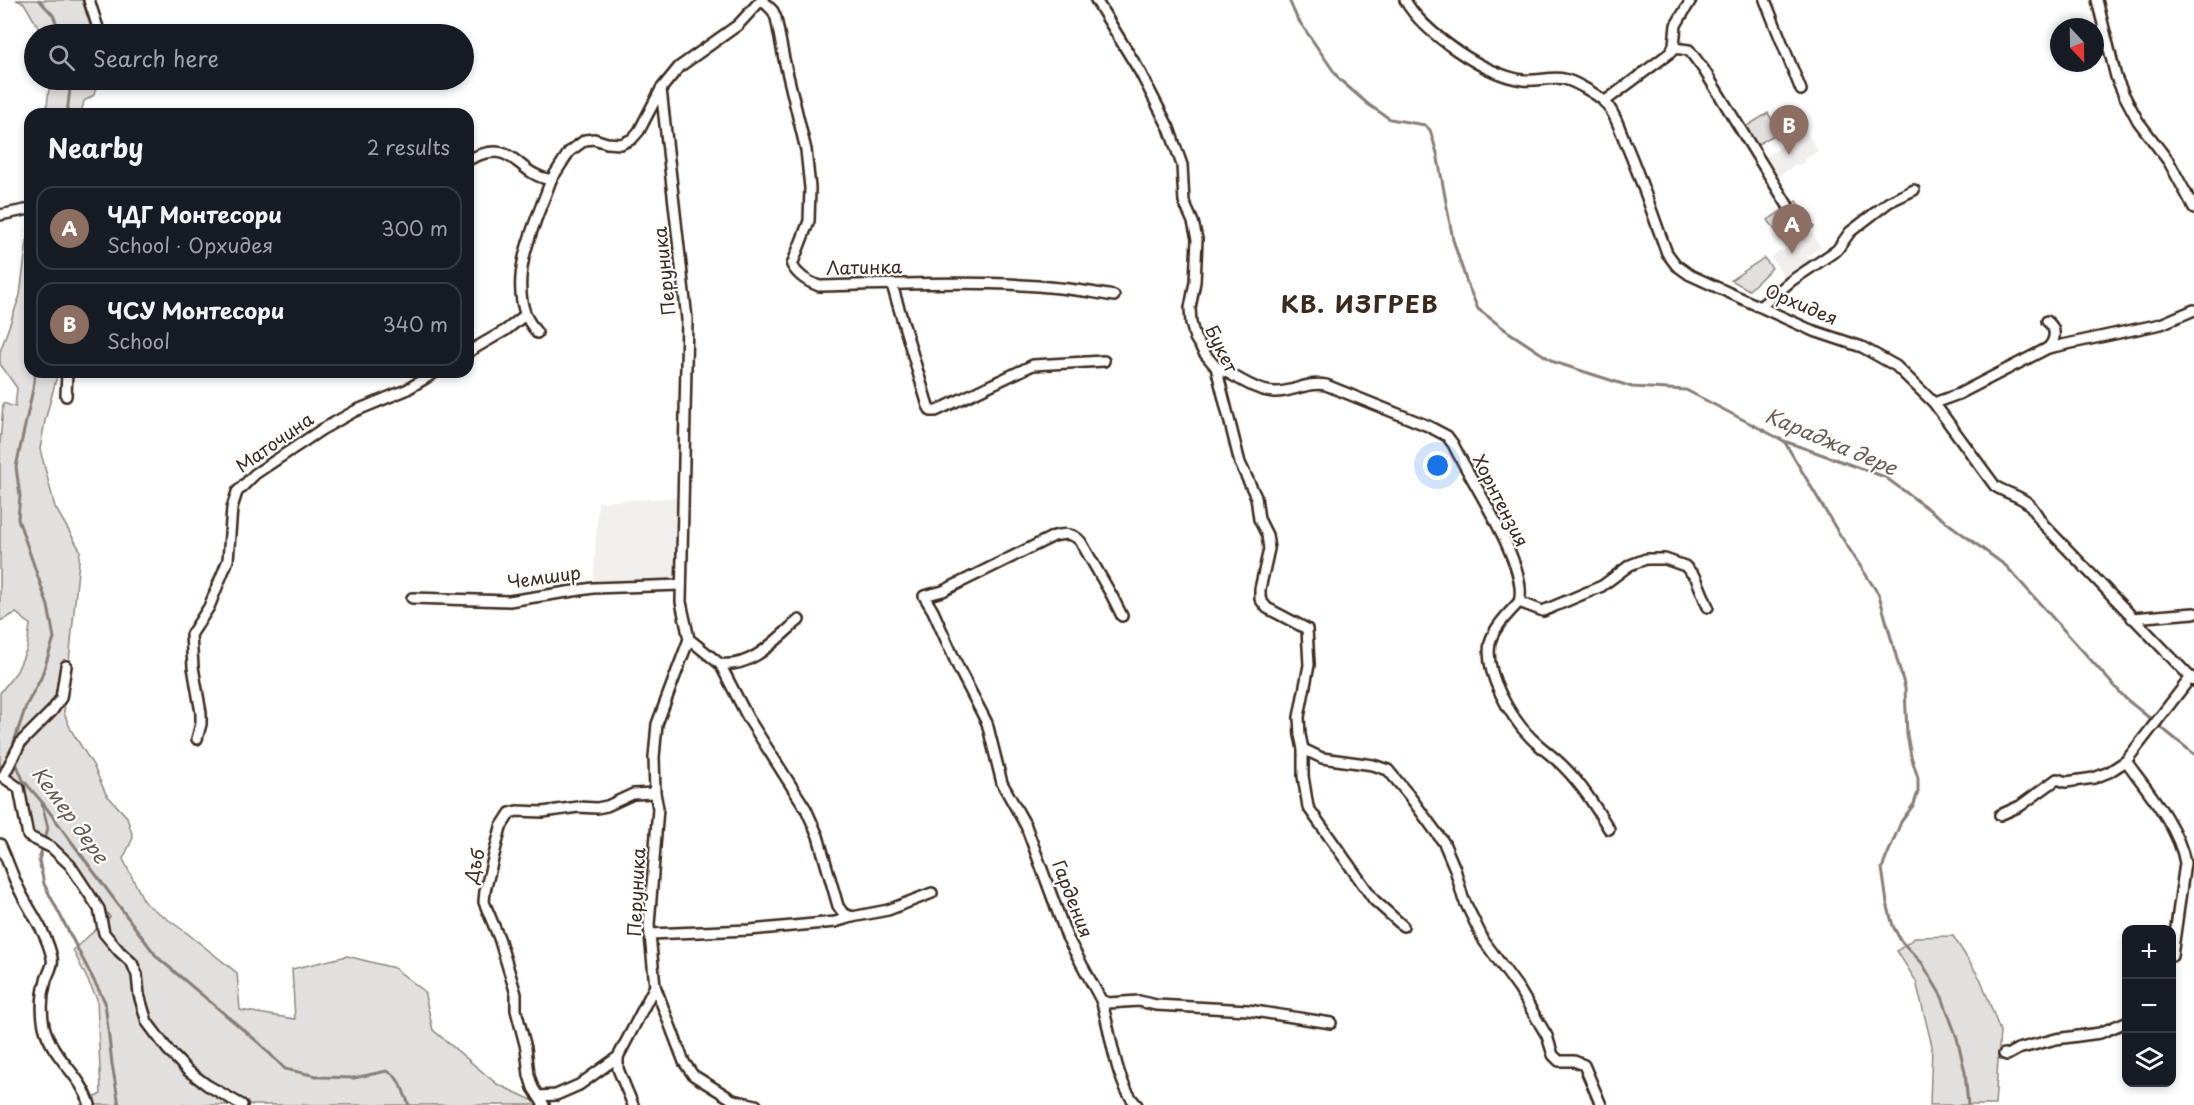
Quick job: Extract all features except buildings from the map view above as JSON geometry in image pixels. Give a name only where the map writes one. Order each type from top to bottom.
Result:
[{"type":"street","points":[[89,0],[97,24]]},
{"type":"street","points":[[537,333],[525,315],[520,284],[523,267],[551,180],[569,152],[585,140],[594,139],[607,144],[621,144],[632,139],[639,131],[661,89],[679,67],[738,25],[762,0]]},
{"type":"street","name":"Латинка","points":[[762,0],[773,11],[776,18],[806,150],[810,188],[809,221],[792,265],[796,273],[819,286],[1000,284],[1095,292],[1114,296]]},
{"type":"street","name":"Букет","points":[[1096,0],[1140,72],[1174,141],[1182,165],[1184,202],[1193,222],[1197,239],[1195,282],[1190,308],[1191,324],[1195,338],[1216,368],[1240,463],[1256,497],[1259,519],[1267,535],[1269,549],[1260,599],[1267,608],[1307,629],[1309,665],[1299,717],[1303,750]]},
{"type":"street","name":"Орхидея","points":[[1405,0],[1421,20],[1473,62],[1499,75],[1524,80],[1563,78],[1604,102],[1616,120],[1667,253],[1676,265],[1690,275],[1811,330],[1862,347],[1896,366],[1934,403],[1995,486],[2030,504],[2043,524],[2192,679]]},
{"type":"street","points":[[1604,102],[1667,56],[1673,48],[1676,25],[1690,0]]},
{"type":"street","points":[[1765,0],[1801,90]]},
{"type":"street","points":[[2097,0],[2116,77],[2123,93],[2138,122],[2169,162],[2194,208]]},
{"type":"street","points":[[1673,48],[1689,50],[1704,70],[1788,206]]},
{"type":"street","name":"Перуника","points":[[661,89],[687,319],[681,602],[689,639],[657,724],[654,757],[658,808],[650,934],[655,986],[684,1062],[693,1076],[733,1100],[756,1105]]},
{"type":"street","points":[[474,157],[497,150],[511,157],[538,178],[551,180]]},
{"type":"street","points":[[1761,306],[1791,280],[1837,250],[1850,232],[1888,202],[1914,190]]},
{"type":"street","points":[[0,215],[24,210]]},
{"type":"street","points":[[892,285],[927,406],[931,411],[936,411],[1033,365],[1104,361]]},
{"type":"street","points":[[1934,403],[1959,394],[2048,348],[2161,324],[2194,310]]},
{"type":"street","points":[[474,349],[506,330],[525,315]]},
{"type":"street","points":[[2047,321],[2053,326],[2055,333],[2054,342],[2048,348]]},
{"type":"street","name":"Хорнтензия","points":[[1216,368],[1261,390],[1271,392],[1286,392],[1317,383],[1326,385],[1428,426],[1447,436],[1498,526],[1517,571],[1522,593],[1519,602]]},
{"type":"street","points":[[66,396],[68,378]]},
{"type":"street","name":"Маточина","points":[[197,739],[201,713],[193,667],[191,635],[209,607],[228,560],[232,508],[237,492],[255,474],[321,430],[355,411],[406,390],[426,378]]},
{"type":"street","name":"Гардения","points":[[1122,616],[1082,542],[1069,534],[1054,536],[943,591],[924,596],[987,723],[1002,783],[1026,826],[1067,937],[1101,1000],[1109,1025],[1112,1047],[1126,1091],[1137,1105]]},
{"type":"street","points":[[1609,830],[1583,789],[1563,765],[1532,739],[1518,723],[1493,677],[1490,641],[1505,617],[1519,602],[1543,611],[1602,586],[1630,564],[1646,559],[1665,559],[1685,566],[1696,578],[1708,607]]},
{"type":"street","name":"Чемшир","points":[[412,598],[509,601],[593,588],[681,585]]},
{"type":"street","points":[[2132,618],[2194,613]]},
{"type":"street","points":[[720,664],[742,663],[759,654],[799,620]]},
{"type":"street","points":[[689,639],[720,664],[748,718],[806,809],[818,836],[838,906],[843,913],[852,917]]},
{"type":"street","points":[[66,666],[61,698],[52,711],[21,742],[1,775],[19,788],[26,832],[32,838],[52,848],[70,865],[99,909],[104,933],[132,963],[137,975],[139,995],[147,1022],[168,1050],[188,1070],[242,1105]]},
{"type":"street","points":[[2000,815],[2020,806],[2056,779],[2066,782],[2094,778],[2126,761],[2192,679]]},
{"type":"street","points":[[1404,926],[1374,900],[1308,807],[1303,776],[1303,750],[1322,758],[1373,765],[1388,770],[1444,843],[1455,869],[1463,898],[1484,941],[1519,989],[1547,1036],[1553,1054],[1558,1061],[1574,1061],[1584,1065],[1600,1105]]},
{"type":"street","points":[[2126,761],[2156,802],[2184,853],[2186,863],[2176,929]]},
{"type":"street","name":"Дъб","points":[[544,1105],[529,1075],[512,977],[484,902],[501,827],[510,813],[517,811],[543,812],[578,807],[597,808],[633,794],[656,793]]},
{"type":"street","points":[[0,844],[12,867],[23,897],[42,927],[53,960],[45,982],[42,1005],[44,1024],[51,1046],[84,1089],[90,1105]]},
{"type":"street","points":[[650,934],[750,930],[835,922],[888,910],[932,893]]},
{"type":"street","points":[[633,1105],[616,1064],[655,986]]},
{"type":"street","points":[[1101,1000],[1108,1003],[1139,1001],[1156,1005],[1225,1008],[1331,1023]]},
{"type":"street","points":[[2004,1054],[2056,1039],[2100,1033],[2122,1024]]},
{"type":"street","points":[[538,1096],[556,1095],[579,1085],[618,1057]]},
{"type":"shaded area","points":[[16,0],[82,0],[90,24],[36,24],[24,3]]},
{"type":"shaded area","points":[[49,90],[95,90],[94,95],[84,101],[82,108],[47,108]]},
{"type":"shaded area","points":[[1768,113],[1779,132],[1753,147],[1742,129]]},
{"type":"shaded area","points":[[1806,131],[1818,151],[1804,160],[1805,162],[1798,166],[1796,164],[1772,181],[1759,161]]},
{"type":"shaded area","points":[[1796,201],[1814,227],[1786,246],[1768,220]]},
{"type":"shaded area","points":[[1812,233],[1821,247],[1807,256],[1809,260],[1784,277],[1771,257]]},
{"type":"shaded area","points":[[1764,258],[1772,268],[1749,290],[1731,280]]},
{"type":"shaded area","points":[[24,264],[24,378],[56,378],[40,449],[55,507],[80,550],[64,713],[71,730],[93,765],[106,794],[127,817],[133,838],[123,859],[145,903],[237,973],[240,1010],[295,1019],[292,969],[347,956],[394,968],[424,991],[433,1030],[497,1084],[543,1105],[80,1105],[101,1094],[97,999],[73,950],[110,917],[70,865],[32,838],[19,788],[0,777],[0,693],[17,671],[27,648],[30,624],[16,613],[0,621],[0,445],[3,403],[15,407],[17,388],[0,364],[0,352],[20,295]]},
{"type":"shaded area","points":[[684,497],[681,585],[593,588],[598,502]]},
{"type":"shaded area","points":[[1953,936],[1981,980],[2000,1031],[1995,1105],[1930,1105],[1932,1046],[1916,981],[1897,951],[1916,937]]},
{"type":"waterway","name":"Кемер дере","points":[[39,0],[53,15],[57,24]]},
{"type":"waterway","name":"Караджа дере","points":[[1289,0],[1297,18],[1339,79],[1369,105],[1390,119],[1425,125],[1430,130],[1437,153],[1453,240],[1478,309],[1554,362],[1632,387],[1686,390],[1784,441],[1885,477],[2006,566],[2126,699],[2194,754]]},
{"type":"waterway","name":"Кемер дере","points":[[68,108],[70,90]]},
{"type":"waterway","name":"Кемер дере","points":[[14,748],[26,706],[41,678],[54,638],[48,606],[18,519],[20,496],[16,467],[34,378]]},
{"type":"waterway","points":[[1784,441],[1879,595],[1905,688],[1907,735],[1918,778],[1918,792],[1914,804],[1901,822],[1882,868],[1887,903],[1893,926],[1901,941],[1922,963],[1942,997],[1957,1038],[1965,1072],[1968,1105]]},
{"type":"waterway","name":"Кемер дере","points":[[15,760],[23,780],[42,802],[157,957],[259,1043],[285,1069],[321,1077],[354,1078],[387,1071],[394,1075],[401,1085],[409,1105]]},
{"type":"waterway","points":[[42,804],[48,828],[39,860],[44,884],[105,1002],[119,1105]]},
{"type":"place","name":"ЧСУ Монтесори","points":[[1789,155]]},
{"type":"place","name":"ЧДГ Монтесори","points":[[1792,254]]},
{"type":"district","name":"КВ. ИЗГРЕВ","points":[[1360,305]]}]
